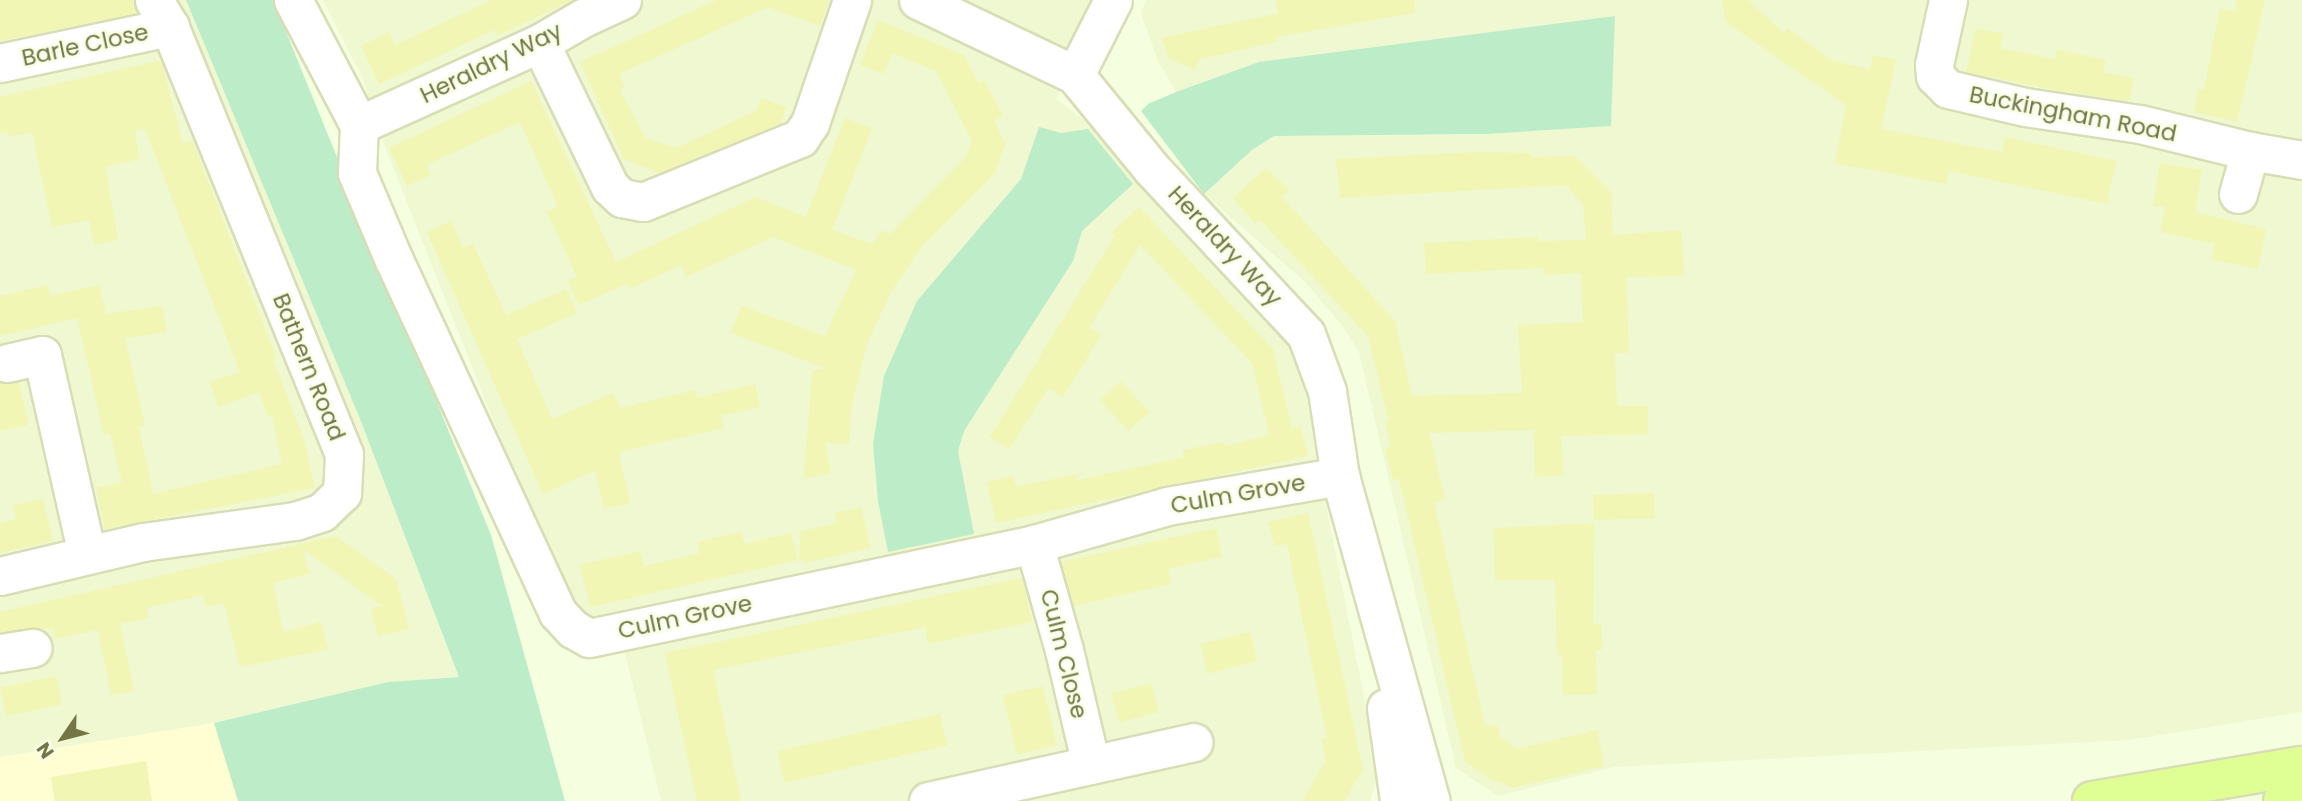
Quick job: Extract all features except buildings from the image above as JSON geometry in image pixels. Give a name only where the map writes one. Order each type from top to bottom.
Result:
[{"type":"main road","points":[[2092,801],[2302,766]]},
{"type":"main road","points":[[2283,801],[2302,797]]},
{"type":"street","points":[[293,0],[359,125]]},
{"type":"street","name":"Heraldry Way","points":[[359,125],[540,43],[579,9],[622,0]]},
{"type":"street","points":[[540,43],[610,187],[622,198],[643,202],[800,138],[810,123],[852,0]]},
{"type":"street","name":"Heraldry Way","points":[[918,0],[1075,75],[1152,168],[1306,334],[1327,391],[1340,476],[1406,703],[1431,801]]},
{"type":"street","points":[[1075,75],[1113,0]]},
{"type":"street","name":"Buckingham Road","points":[[1948,0],[1934,65],[1935,76],[1948,89],[2025,107],[2140,124],[2250,151],[2302,160]]},
{"type":"street","name":"Barle Close","points":[[0,63],[162,14]]},
{"type":"street","name":"Bathern Road","points":[[0,576],[143,542],[295,521],[322,512],[342,493],[344,454],[162,14]]},
{"type":"street","name":"Culm Grove","points":[[359,125],[357,173],[373,210],[558,613],[573,629],[589,638],[1034,544],[1167,506],[1340,476]]},
{"type":"street","points":[[2238,194],[2250,151]]},
{"type":"street","points":[[7,363],[53,352],[88,555]]},
{"type":"street","name":"Culm Close","points":[[1034,544],[1064,650],[1091,765]]},
{"type":"street","name":"Heraldry Way","points":[[1376,606],[1379,659],[1395,794]]},
{"type":"street","points":[[928,801],[1194,743]]},
{"type":"shaded area","points":[[0,0],[186,0],[360,419],[459,677],[388,682],[214,723],[0,757]]},
{"type":"shaded area","points":[[186,0],[273,0],[491,535],[565,801],[238,801],[214,723],[388,682],[459,677],[360,419]]},
{"type":"shaded area","points":[[323,0],[1097,0],[1056,99],[1088,123],[1289,339],[1312,416],[1328,516],[1379,772],[1370,801],[661,801],[624,649],[584,650],[384,144],[363,79]]},
{"type":"shaded area","points":[[1146,0],[2302,0],[2302,712],[2129,740],[1614,767],[1498,796],[1456,768],[1359,352],[1342,325],[1304,281],[1204,194],[1252,150],[1274,136],[1471,135],[1611,126],[1615,16],[1259,62],[1176,92],[1158,61],[1141,13]]},
{"type":"shaded area","points":[[1615,16],[1611,126],[1487,134],[1274,136],[1252,150],[1204,194],[1141,111],[1148,104],[1176,92],[1259,62]]},
{"type":"shaded area","points":[[1039,127],[1061,133],[1088,129],[1133,184],[1082,231],[1073,261],[964,431],[958,451],[974,534],[888,552],[878,501],[873,444],[884,376],[917,301],[1021,179]]},
{"type":"shaded area","points":[[214,723],[238,801],[0,801],[0,757]]}]
